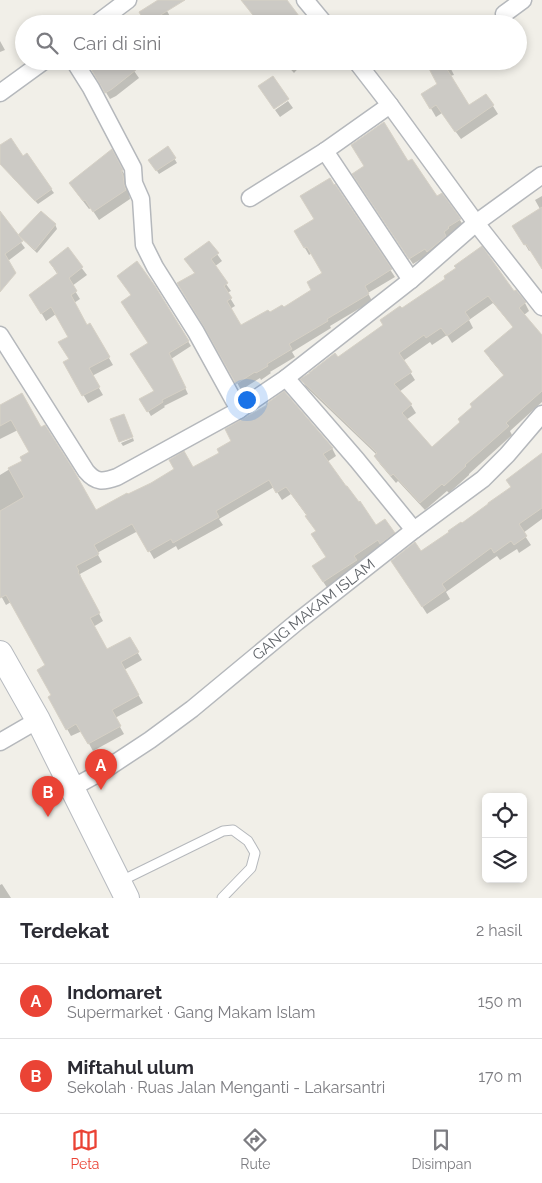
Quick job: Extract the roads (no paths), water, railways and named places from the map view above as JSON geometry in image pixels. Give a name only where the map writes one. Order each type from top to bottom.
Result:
[{"type":"main road","points":[[0,653],[38,720],[123,890]]},
{"type":"street","points":[[108,15],[128,0]]},
{"type":"street","points":[[305,0],[318,15]]},
{"type":"street","points":[[504,14],[523,0]]},
{"type":"street","points":[[1,90],[31,70]]},
{"type":"street","points":[[80,70],[134,168],[134,183],[140,199],[144,245],[155,267],[196,332],[239,410]]},
{"type":"street","points":[[363,70],[476,223],[542,307]]},
{"type":"street","points":[[250,198],[325,151],[390,105]]},
{"type":"street","points":[[325,151],[411,280]]},
{"type":"street","points":[[0,335],[6,359],[86,471],[92,478],[107,481],[239,410],[286,378],[411,280],[476,223],[542,175]]},
{"type":"street","points":[[286,378],[414,530]]},
{"type":"street","name":"GANG MAKAM ISLAM","points":[[72,788],[103,771],[192,709],[297,622],[414,530],[483,479],[542,414]]},
{"type":"street","points":[[0,742],[38,720]]},
{"type":"lane","points":[[123,890],[223,831],[233,830],[248,841],[255,854],[251,868],[222,898]]},
{"type":"place","name":"Indomaret","points":[[101,790]]},
{"type":"place","name":"Miftahul ulum","points":[[48,817]]}]
